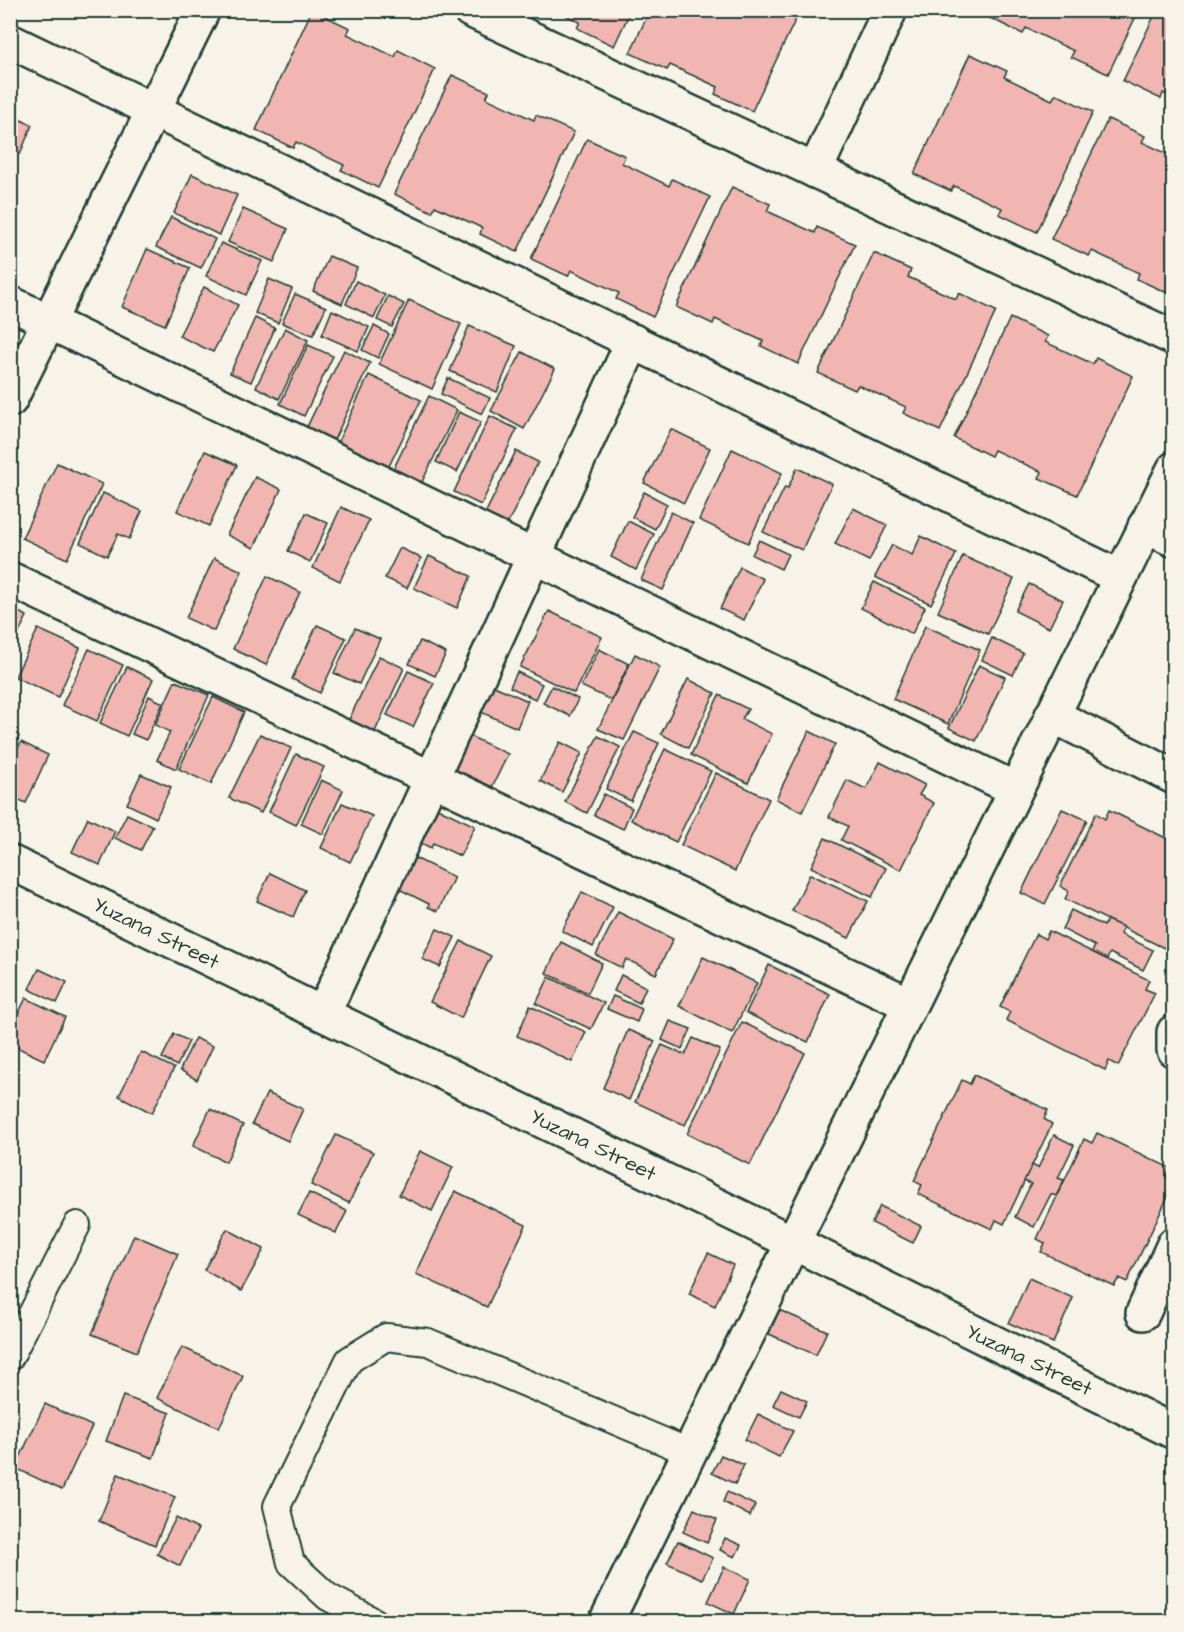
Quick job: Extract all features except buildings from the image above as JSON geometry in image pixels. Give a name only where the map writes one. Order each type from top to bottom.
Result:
[{"type":"street","points":[[10,400],[203,10]]},
{"type":"street","points":[[470,10],[1173,338]]},
{"type":"street","points":[[815,171],[890,10]]},
{"type":"street","points":[[10,41],[1120,577]]},
{"type":"street","points":[[10,303],[1015,789]]},
{"type":"street","points":[[323,1014],[633,341]]},
{"type":"street","points":[[606,1622],[1120,577],[1159,533],[1173,469]]},
{"type":"street","points":[[10,579],[909,1005]]},
{"type":"street","points":[[1052,715],[1173,777]]},
{"type":"street","name":"Yuzana Street","points":[[10,862],[792,1242],[1173,1432]]},
{"type":"street","points":[[1173,1032],[1173,1050]]},
{"type":"street","points":[[1143,1313],[1173,1244]]},
{"type":"lane","points":[[10,1358],[77,1225]]},
{"type":"lane","points":[[375,1622],[328,1598],[291,1563],[278,1506],[349,1360],[386,1337],[428,1342],[689,1452]]}]
